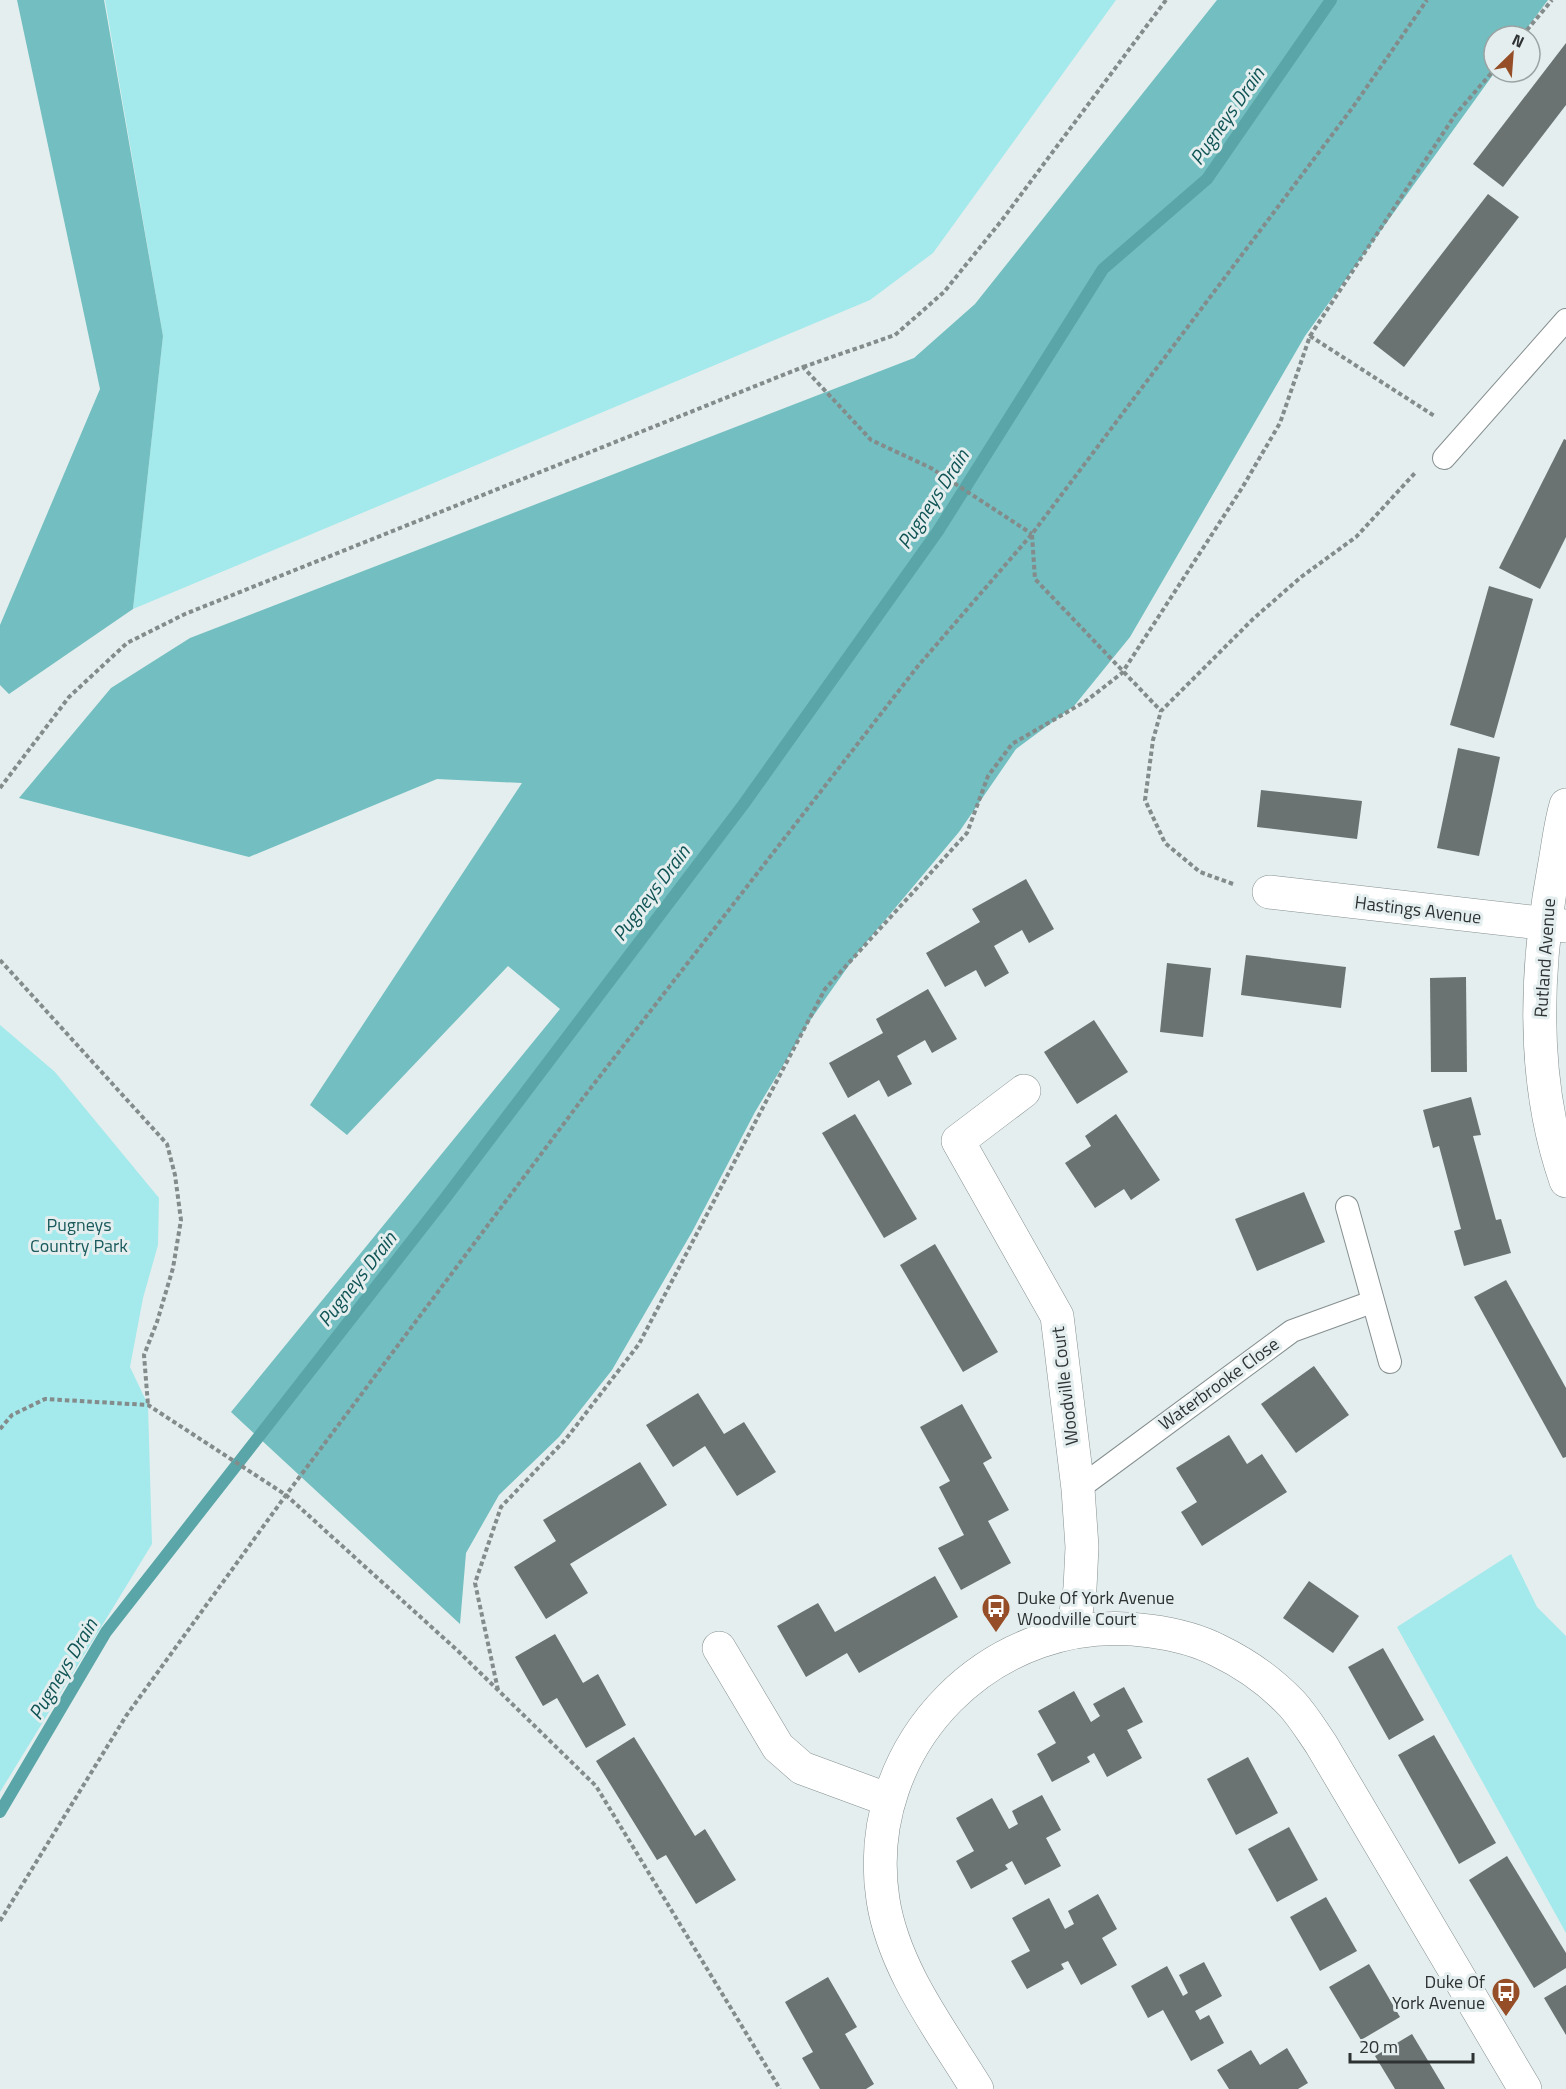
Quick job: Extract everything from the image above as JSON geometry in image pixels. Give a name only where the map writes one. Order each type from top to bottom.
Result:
[{"type":"street","name":"Rutland Avenue","points":[[1566,805],[1550,891],[1556,926],[1540,972],[1540,1031],[1545,1096],[1566,1181]]},
{"type":"street","name":"Hastings Avenue","points":[[1269,892],[1556,926]]},
{"type":"street","name":"Woodville Court","points":[[1024,1091],[957,1141],[1057,1316],[1078,1489],[1082,1547],[1080,1588],[1073,1631]]},
{"type":"street","points":[[977,2089],[911,1982],[893,1941],[883,1899],[880,1851],[889,1800],[905,1757],[929,1719],[958,1688],[1004,1656],[1041,1640],[1073,1631],[1125,1627],[1174,1634],[1218,1650],[1259,1674],[1293,1705],[1322,1744],[1525,2089]]},
{"type":"street","points":[[720,1648],[778,1747],[802,1768],[889,1800]]},
{"type":"lane","points":[[1444,458],[1566,320]]},
{"type":"lane","points":[[1347,1207],[1390,1362]]},
{"type":"lane","name":"Waterbrooke Close","points":[[1078,1489],[1292,1331],[1372,1302]]},
{"type":"path","points":[[0,788],[69,697],[127,643],[185,614],[804,367],[896,335],[944,292],[1002,220],[1166,0]]},
{"type":"path","points":[[0,1920],[126,1716],[286,1495],[583,1098],[918,666],[1032,534],[1353,107],[1427,0]]},
{"type":"path","points":[[1532,24],[1552,0]]},
{"type":"path","points":[[498,1690],[475,1583],[501,1507],[566,1439],[639,1344],[825,989],[967,832],[988,776],[1012,744],[1086,701],[1122,673],[1242,488],[1280,423],[1310,336],[1455,116],[1482,83]]},
{"type":"path","points":[[1310,336],[1464,435]]},
{"type":"path","points":[[804,367],[871,440],[931,468],[1032,534]]},
{"type":"path","points":[[1269,892],[1240,887],[1200,872],[1165,843],[1144,800],[1153,740],[1161,711],[1253,619],[1301,578],[1356,537],[1421,465],[1444,458]]},
{"type":"path","points":[[1032,534],[1035,579],[1122,673],[1161,711]]},
{"type":"path","points":[[0,960],[167,1144],[175,1175],[181,1220],[173,1268],[157,1322],[144,1355],[148,1405]]},
{"type":"path","points":[[0,1429],[12,1415],[45,1399],[148,1405],[286,1495],[498,1690],[596,1786],[780,2089]]},
{"type":"green space","points":[[105,0],[1116,0],[933,253],[870,300],[133,609],[163,336]]},
{"type":"green space","name":"Pugneys Country Park","points":[[0,1025],[55,1072],[159,1198],[158,1245],[143,1298],[130,1367],[148,1405],[152,1544],[0,1792]]},
{"type":"green space","points":[[1511,1554],[1537,1607],[1566,1636],[1566,1933],[1397,1627]]},
{"type":"shaded area","points":[[17,0],[104,0],[163,336],[133,609],[9,694],[0,685],[0,625],[100,389]]},
{"type":"shaded area","points":[[1217,0],[1548,0],[1530,24],[1482,24],[1482,84],[1486,84],[1305,336],[1130,637],[1074,706],[1016,749],[959,832],[859,951],[809,1022],[755,1112],[692,1232],[612,1370],[559,1437],[499,1495],[466,1553],[460,1624],[231,1412],[560,1009],[508,966],[347,1135],[310,1105],[522,783],[437,779],[249,857],[19,798],[111,688],[190,638],[914,358],[975,304]]},
{"type":"building","points":[[1566,43],[1566,105],[1503,187],[1473,164],[1534,84],[1542,84],[1542,74]]},
{"type":"building","points":[[1488,194],[1519,217],[1404,367],[1373,343]]},
{"type":"building","points":[[1564,439],[1566,440],[1566,537],[1540,589],[1499,568]]},
{"type":"building","points":[[1489,586],[1533,599],[1494,738],[1450,725]]},
{"type":"building","points":[[1458,748],[1500,757],[1479,856],[1437,848]]},
{"type":"building","points":[[1261,790],[1362,801],[1357,839],[1257,827]]},
{"type":"building","points":[[1026,879],[1054,929],[1029,943],[1022,930],[994,946],[1009,973],[985,987],[976,970],[945,987],[926,953],[980,922],[972,909]]},
{"type":"building","points":[[1246,955],[1346,967],[1341,1008],[1241,995]]},
{"type":"building","points":[[1167,963],[1211,968],[1203,1037],[1160,1032]]},
{"type":"building","points":[[1466,977],[1467,1072],[1431,1072],[1430,978]]},
{"type":"building","points":[[928,989],[957,1039],[932,1053],[925,1040],[897,1056],[912,1084],[888,1097],[879,1080],[848,1098],[829,1063],[883,1033],[876,1019]]},
{"type":"building","points":[[1094,1020],[1128,1072],[1077,1104],[1044,1052]]},
{"type":"building","points":[[1471,1097],[1481,1135],[1473,1136],[1496,1220],[1501,1219],[1511,1253],[1464,1266],[1454,1231],[1461,1229],[1439,1146],[1433,1148],[1423,1110]]},
{"type":"building","points":[[855,1114],[917,1219],[884,1238],[822,1133]]},
{"type":"building","points":[[1116,1114],[1160,1180],[1131,1200],[1124,1189],[1095,1208],[1065,1163],[1091,1146],[1085,1136]]},
{"type":"building","points":[[1304,1192],[1325,1242],[1257,1271],[1235,1219]]},
{"type":"building","points":[[935,1244],[998,1352],[963,1372],[900,1265]]},
{"type":"building","points":[[1506,1280],[1566,1388],[1566,1457],[1563,1458],[1474,1297]]},
{"type":"building","points":[[1314,1366],[1349,1415],[1296,1453],[1261,1404]]},
{"type":"building","points":[[698,1393],[724,1434],[744,1422],[776,1472],[737,1496],[705,1446],[673,1467],[646,1425]]},
{"type":"building","points":[[962,1404],[992,1458],[983,1463],[1009,1510],[988,1521],[1011,1563],[961,1590],[938,1548],[964,1535],[939,1487],[950,1481],[920,1427]]},
{"type":"building","points":[[1229,1435],[1247,1464],[1262,1454],[1287,1492],[1202,1546],[1181,1512],[1197,1502],[1176,1468]]},
{"type":"building","points":[[640,1462],[667,1505],[570,1564],[588,1593],[546,1619],[514,1567],[556,1541],[543,1520]]},
{"type":"building","points":[[935,1576],[958,1617],[859,1673],[847,1653],[806,1677],[777,1626],[818,1603],[835,1632]]},
{"type":"building","points":[[1309,1581],[1359,1616],[1333,1653],[1283,1618]]},
{"type":"building","points":[[555,1634],[583,1683],[598,1674],[626,1725],[586,1748],[557,1698],[543,1706],[515,1657]]},
{"type":"building","points":[[1383,1648],[1424,1720],[1389,1740],[1348,1667]]},
{"type":"building","points":[[1124,1687],[1143,1722],[1127,1730],[1142,1758],[1107,1777],[1094,1753],[1087,1757],[1090,1762],[1052,1782],[1037,1754],[1056,1743],[1038,1711],[1074,1691],[1091,1722],[1100,1716],[1093,1704]]},
{"type":"building","points":[[1434,1735],[1496,1843],[1459,1864],[1398,1755]]},
{"type":"building","points":[[634,1737],[695,1836],[705,1829],[736,1880],[696,1904],[666,1855],[657,1860],[596,1761]]},
{"type":"building","points":[[1248,1757],[1278,1813],[1236,1835],[1207,1779]]},
{"type":"building","points":[[1042,1795],[1061,1830],[1046,1838],[1061,1866],[1025,1885],[1012,1861],[1005,1865],[1008,1869],[971,1889],[956,1861],[974,1851],[956,1818],[992,1798],[1009,1829],[1018,1824],[1012,1811]]},
{"type":"building","points":[[1289,1827],[1318,1880],[1277,1902],[1248,1849]]},
{"type":"building","points":[[1507,1856],[1566,1953],[1566,1968],[1534,1988],[1469,1880]]},
{"type":"building","points":[[1098,1894],[1117,1929],[1102,1938],[1117,1965],[1081,1985],[1068,1961],[1061,1964],[1064,1969],[1027,1989],[1011,1961],[1030,1951],[1012,1918],[1049,1898],[1065,1929],[1074,1924],[1068,1911]]},
{"type":"building","points":[[1326,1897],[1357,1951],[1320,1971],[1290,1917]]},
{"type":"building","points":[[1204,1962],[1222,1996],[1195,2011],[1200,2020],[1209,2015],[1224,2043],[1191,2061],[1163,2010],[1148,2018],[1131,1986],[1167,1966],[1183,1996],[1188,1993],[1179,1975]]},
{"type":"building","points":[[1369,1964],[1400,2017],[1361,2040],[1329,1987]]},
{"type":"building","points":[[828,1977],[857,2027],[845,2034],[874,2084],[866,2089],[820,2089],[802,2058],[813,2052],[785,2002]]},
{"type":"building","points":[[1566,1985],[1566,2035],[1544,1998]]},
{"type":"building","points":[[1412,2034],[1445,2089],[1395,2089],[1375,2056]]},
{"type":"building","points":[[1287,2048],[1308,2083],[1298,2089],[1229,2089],[1217,2070],[1251,2050],[1260,2065]]},
{"type":"waterway","name":"Pugneys Drain","points":[[0,1812],[106,1632],[443,1201],[743,805],[938,531],[1103,269],[1207,179],[1331,0]]},
{"type":"place","name":"Duke Of York Avenue Woodville Court","points":[[996,1634]]},
{"type":"place","name":"Duke Of York Avenue","points":[[1506,2018]]}]
